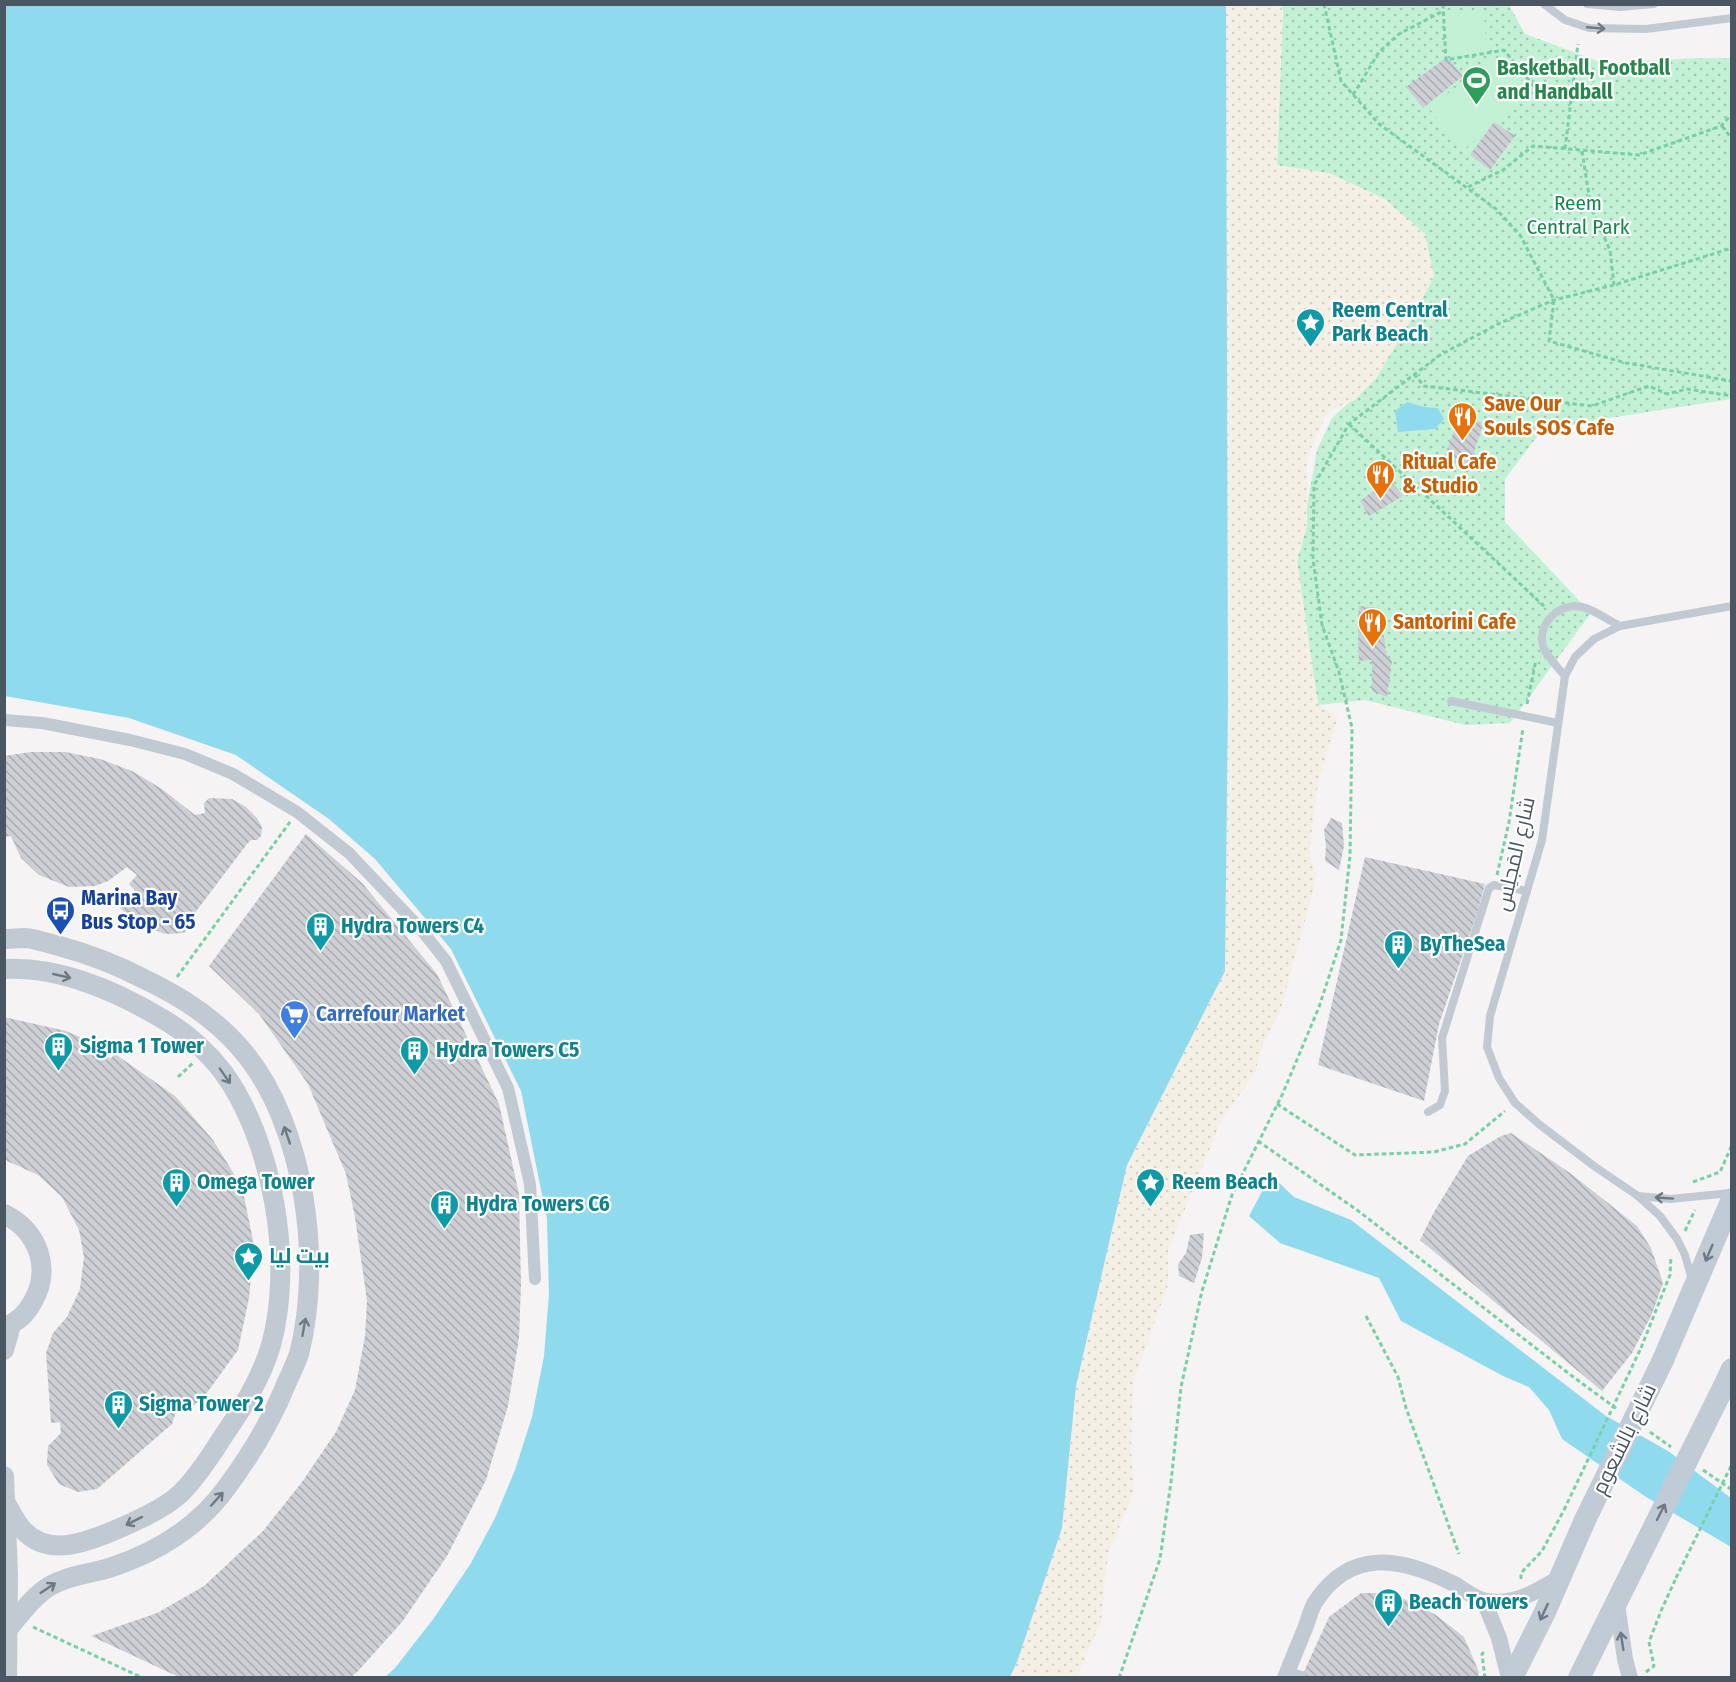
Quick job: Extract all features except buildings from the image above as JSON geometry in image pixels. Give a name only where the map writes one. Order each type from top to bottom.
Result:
[{"type":"main road","name":"شارع بالشعوم","points":[[1510,1677],[1545,1612],[1585,1520],[1663,1360],[1731,1199]]},
{"type":"main road","points":[[1579,1677],[1728,1378]]},
{"type":"street","points":[[4,720],[42,723],[185,754],[233,774],[297,812],[349,853],[419,927],[446,961],[508,1088],[530,1184],[535,1278]]},
{"type":"street","points":[[4,939],[26,938],[72,950],[130,971],[167,991],[213,1021],[242,1050],[265,1083],[279,1112],[297,1164],[306,1212],[309,1283],[306,1316],[298,1355],[268,1425],[226,1489],[201,1516],[172,1539],[141,1556],[111,1567],[62,1579],[46,1588],[7,1629]]},
{"type":"street","points":[[4,969],[24,969],[65,977],[117,994],[172,1025],[197,1043],[222,1070],[239,1096],[264,1158],[277,1218],[280,1278],[278,1310],[271,1345],[259,1376],[245,1403],[207,1462],[180,1494],[127,1525],[98,1537],[62,1547],[44,1544],[32,1538],[22,1529],[6,1503]]},
{"type":"street","points":[[4,1214],[16,1220],[31,1235],[40,1253],[42,1274],[38,1294],[27,1312],[8,1326],[4,1350]]},
{"type":"street","points":[[4,1476],[8,1574],[7,1677]]},
{"type":"street","points":[[1292,1674],[1315,1603],[1340,1573],[1356,1566],[1384,1561],[1427,1572],[1453,1583],[1484,1601],[1504,1602],[1521,1599],[1559,1578]]},
{"type":"street","points":[[1484,1601],[1499,1638],[1510,1677]]},
{"type":"street","points":[[1617,1604],[1625,1659],[1636,1676]]},
{"type":"lane","points":[[1544,4],[1565,20],[1589,28],[1646,29],[1731,18]]},
{"type":"lane","points":[[1587,4],[1620,7],[1654,4]]},
{"type":"lane","points":[[1565,676],[1543,647],[1542,635],[1548,620],[1559,609],[1580,606],[1620,626]]},
{"type":"lane","name":"شارع المَجلِس","points":[[1693,1289],[1690,1272],[1677,1239],[1660,1216],[1638,1196],[1593,1166],[1515,1103],[1500,1078],[1487,1047],[1490,1016],[1542,840],[1565,676],[1575,657],[1594,639],[1620,626],[1731,606]]},
{"type":"lane","points":[[1451,701],[1558,723]]},
{"type":"lane","points":[[1428,1112],[1440,1105],[1445,1091],[1442,1038],[1489,888],[1494,885],[1527,891]]},
{"type":"lane","name":"شارع المَجلِس","points":[[1638,1196],[1670,1199],[1731,1192]]},
{"type":"path","points":[[1324,4],[1341,81],[1379,124],[1496,209],[1520,235],[1554,300],[1549,341],[1626,363],[1731,381]]},
{"type":"path","points":[[1443,4],[1446,60],[1504,50],[1537,90],[1572,96]]},
{"type":"path","points":[[1353,95],[1379,52],[1399,34],[1443,11]]},
{"type":"path","points":[[1566,149],[1578,44]]},
{"type":"path","points":[[1468,188],[1503,170],[1533,146],[1639,155],[1721,126],[1731,114]]},
{"type":"path","points":[[1721,126],[1731,139]]},
{"type":"path","points":[[1582,150],[1591,208],[1610,250],[1614,285]]},
{"type":"path","points":[[1119,1677],[1160,1559],[1171,1482],[1180,1387],[1202,1292],[1232,1195],[1277,1104],[1319,1007],[1341,940],[1350,856],[1352,728],[1339,672],[1322,625],[1314,559],[1314,486],[1349,424],[1440,355],[1498,324],[1554,300],[1614,285],[1731,248]]},
{"type":"path","points":[[1414,374],[1424,386],[1592,406],[1649,386],[1667,393],[1687,389],[1731,396]]},
{"type":"path","points":[[1349,424],[1553,615]]},
{"type":"path","points":[[1494,885],[1509,822],[1524,717],[1537,658],[1534,652],[1543,647]]},
{"type":"path","points":[[167,991],[297,812]]},
{"type":"path","points":[[1277,1104],[1355,1155],[1434,1152],[1465,1144],[1515,1103]]},
{"type":"path","points":[[1258,1141],[1357,1210],[1619,1410]]},
{"type":"path","points":[[1692,1183],[1720,1172],[1731,1145]]},
{"type":"path","points":[[1683,1235],[1695,1208]]},
{"type":"path","points":[[1521,1573],[1542,1551],[1564,1510],[1641,1348],[1670,1275],[1671,1253]]},
{"type":"path","points":[[1366,1316],[1398,1377],[1413,1428],[1459,1554]]},
{"type":"path","points":[[1647,1430],[1675,1450]]},
{"type":"path","points":[[1636,1676],[1654,1666],[1649,1642],[1676,1578],[1731,1464]]},
{"type":"path","points":[[1703,1470],[1731,1490]]},
{"type":"path","points":[[27,1606],[29,1625],[143,1677]]},
{"type":"path","points":[[1485,1677],[1482,1654],[1486,1648]]},
{"type":"green space","name":"Reem Central Park","points":[[1283,5],[1509,5],[1525,34],[1603,63],[1731,58],[1731,399],[1584,422],[1539,434],[1505,479],[1505,522],[1591,613],[1510,723],[1465,725],[1365,700],[1318,705],[1297,562],[1317,450],[1332,418],[1376,378],[1411,320],[1434,275],[1277,165]]},
{"type":"green space","points":[[1444,10],[1484,11],[1487,53],[1447,54]]},
{"type":"green space","name":"Basketball, Football and Handball","points":[[1505,58],[1530,92],[1523,101],[1462,151],[1429,108],[1493,59]]},
{"type":"sand","points":[[1226,5],[1283,5],[1277,165],[1329,173],[1385,199],[1425,234],[1434,276],[1376,378],[1355,400],[1328,411],[1307,457],[1307,526],[1297,562],[1318,705],[1338,716],[1317,789],[1309,853],[1317,877],[1280,1011],[1262,1047],[1255,1073],[1221,1121],[1168,1251],[1168,1285],[1133,1383],[1131,1449],[1134,1492],[1108,1554],[1101,1621],[1077,1677],[1004,1678],[1062,1528],[1076,1386],[1127,1165],[1225,971],[1228,701]]},
{"type":"water","points":[[4,5],[1226,5],[1228,701],[1225,971],[1127,1165],[1076,1386],[1062,1528],[1010,1677],[385,1677],[395,1668],[434,1618],[471,1563],[495,1518],[515,1470],[532,1417],[544,1356],[549,1294],[547,1219],[521,1091],[451,949],[375,859],[329,819],[236,755],[129,718],[5,696]]},
{"type":"water","points":[[1407,402],[1438,408],[1444,419],[1435,429],[1398,432],[1395,411]]},
{"type":"water","points":[[1271,1175],[1294,1197],[1351,1220],[1606,1416],[1668,1451],[1731,1498],[1731,1547],[1646,1497],[1562,1439],[1549,1410],[1529,1387],[1503,1376],[1401,1321],[1379,1278],[1280,1243],[1249,1216]]},
{"type":"place","name":"Basketball, Football and Handball","points":[[1476,106]]},
{"type":"place","name":"Reem Central Park Beach","points":[[1311,348]]},
{"type":"place","name":"Save Our Souls SOS Cafe","points":[[1463,442]]},
{"type":"place","name":"Ritual Cafe & Studio","points":[[1381,500]]},
{"type":"place","name":"Santorini Cafe","points":[[1372,648]]},
{"type":"place","name":"Marina Bay Bus Stop - 65","points":[[60,936]]},
{"type":"place","name":"Hydra Towers C4","points":[[320,952]]},
{"type":"place","name":"ByTheSea","points":[[1399,970]]},
{"type":"place","name":"Carrefour Market","points":[[295,1040]]},
{"type":"place","name":"Sigma 1 Tower","points":[[59,1072]]},
{"type":"place","name":"Hydra Towers C5","points":[[415,1076]]},
{"type":"place","name":"Omega Tower","points":[[176,1208]]},
{"type":"place","name":"Reem Beach","points":[[1151,1208]]},
{"type":"place","name":"Hydra Towers C6","points":[[445,1230]]},
{"type":"place","name":"بيت ليا","points":[[248,1282]]},
{"type":"place","name":"Sigma Tower 2","points":[[118,1430]]},
{"type":"place","name":"Beach Towers","points":[[1388,1628]]}]
